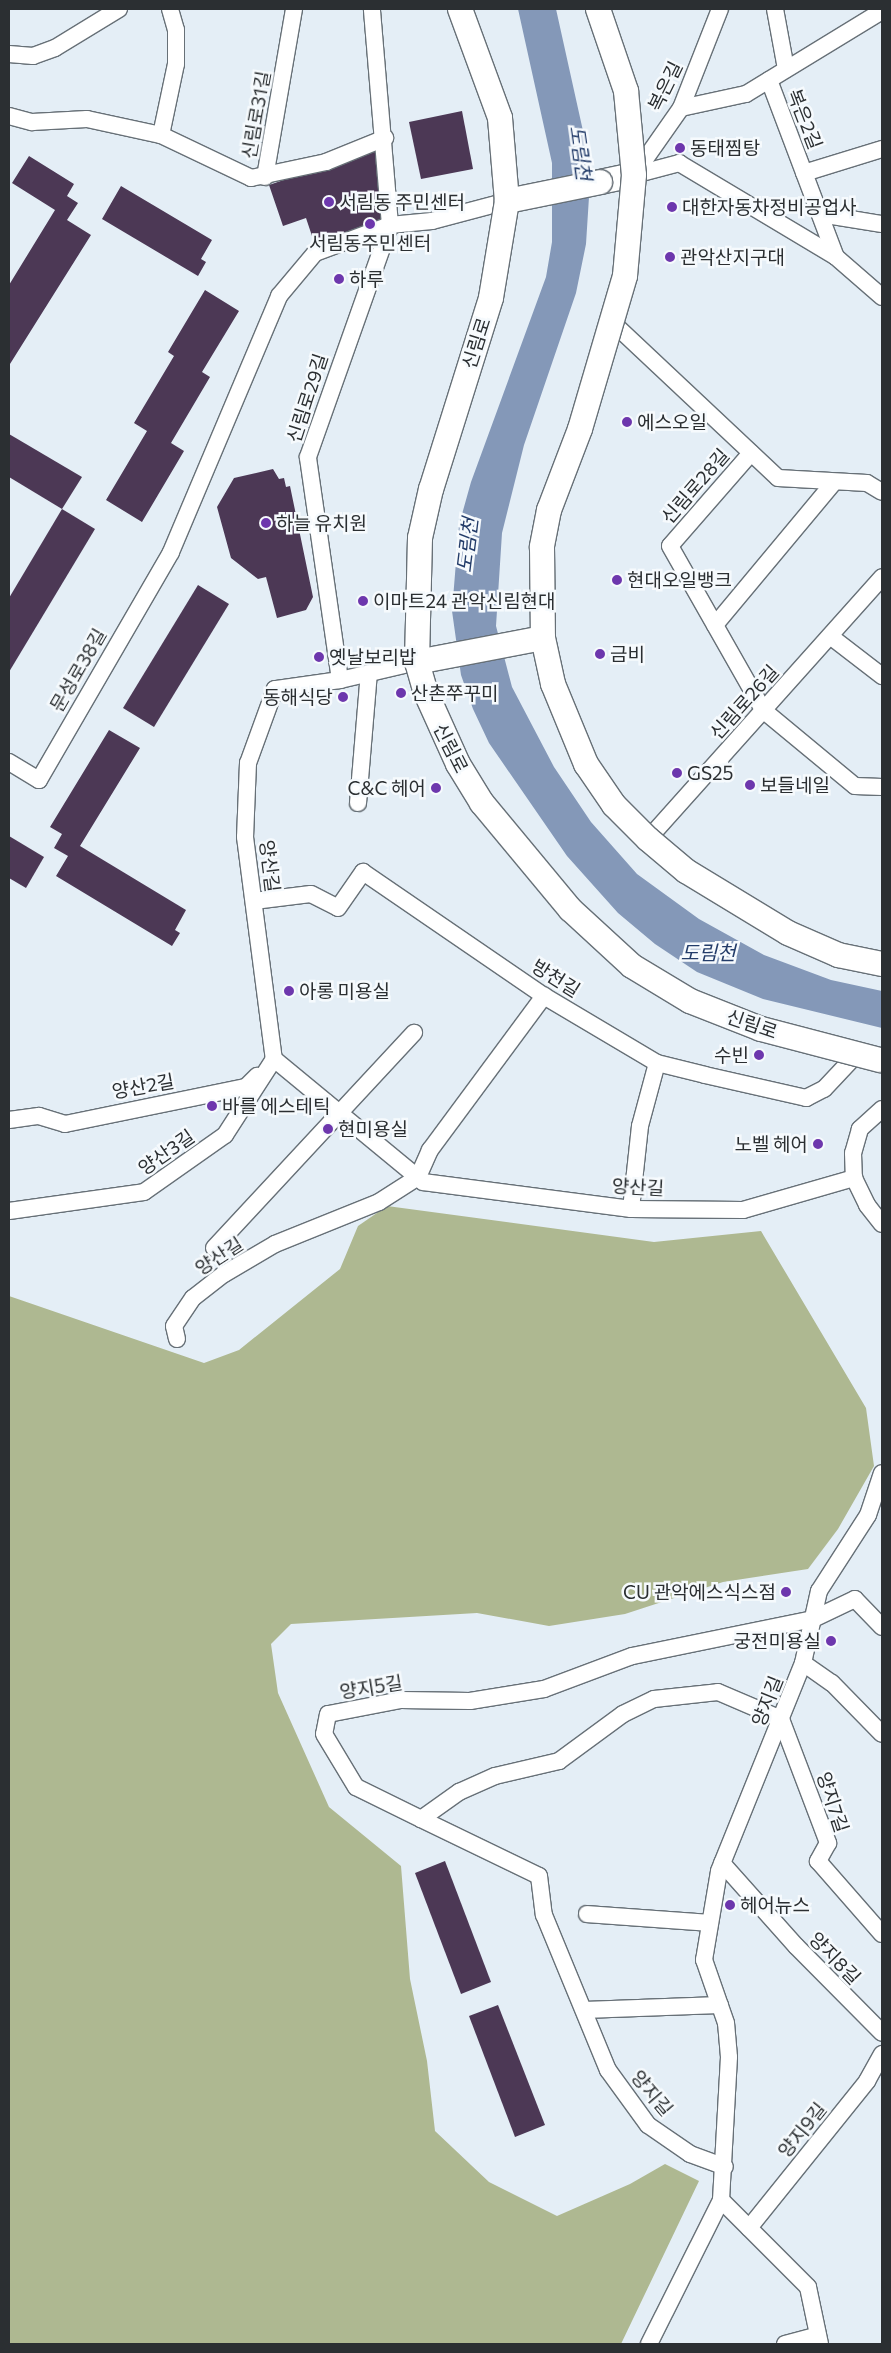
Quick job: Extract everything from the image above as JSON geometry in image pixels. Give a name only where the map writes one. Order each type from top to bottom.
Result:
[{"type":"main road","name":"신림로","points":[[460,9],[500,118],[507,201],[491,298],[434,479],[420,538],[417,662],[439,724],[482,802],[596,936],[632,966],[690,1002],[762,1029],[877,1057]]},
{"type":"main road","points":[[598,9],[626,92],[634,174],[625,276],[613,323],[549,510],[540,582],[543,638],[555,692],[586,764],[614,805],[648,840],[708,885],[788,933],[838,954],[882,964]]},
{"type":"main road","points":[[507,201],[634,174]]},
{"type":"main road","points":[[417,662],[543,638]]},
{"type":"street","points":[[9,54],[33,56],[55,48],[119,9]]},
{"type":"street","points":[[161,135],[176,64],[176,30],[170,9]]},
{"type":"street","name":"신림로31길","points":[[9,116],[32,122],[87,119],[161,135],[251,178],[265,177],[294,9]]},
{"type":"street","name":"신림로29길","points":[[340,680],[308,457],[390,225],[385,138],[372,9]]},
{"type":"street","name":"복은길","points":[[634,174],[681,108],[720,9]]},
{"type":"street","name":"복은2길","points":[[775,9],[786,69]]},
{"type":"street","name":"복은2길","points":[[681,108],[746,94],[882,10]]},
{"type":"street","name":"복은2길","points":[[769,80],[836,257]]},
{"type":"street","points":[[265,177],[326,162],[385,138]]},
{"type":"street","name":"복은2길","points":[[804,173],[882,148]]},
{"type":"street","points":[[634,174],[679,163],[836,257],[882,297]]},
{"type":"street","points":[[390,225],[432,222],[507,201]]},
{"type":"street","points":[[820,214],[882,224]]},
{"type":"street","name":"문성로38길","points":[[9,762],[39,780],[171,552],[278,296],[314,253],[390,225]]},
{"type":"street","name":"신림로28길","points":[[613,323],[778,478],[867,483],[882,492]]},
{"type":"street","name":"신림로28길","points":[[751,453],[670,546],[764,710]]},
{"type":"street","points":[[715,625],[834,482]]},
{"type":"street","name":"신림로26길","points":[[648,840],[882,577]]},
{"type":"street","points":[[830,636],[882,676]]},
{"type":"street","name":"양산길","points":[[417,662],[340,680],[275,689],[248,763],[245,837],[274,1059],[423,1182],[631,1209],[744,1210],[854,1178]]},
{"type":"street","points":[[358,803],[369,673]]},
{"type":"street","points":[[764,710],[855,786],[882,787]]},
{"type":"street","name":"방천길","points":[[254,901],[311,894],[338,908],[363,872],[544,996],[657,1063],[806,1098],[877,1057]]},
{"type":"street","points":[[418,1177],[430,1150],[544,996]]},
{"type":"street","name":"양산길","points":[[214,1248],[342,1115],[414,1033]]},
{"type":"street","name":"양산2길","points":[[9,1120],[39,1116],[65,1124],[246,1087],[274,1059]]},
{"type":"street","name":"양산3길","points":[[9,1211],[144,1192],[225,1135],[274,1059]]},
{"type":"street","points":[[631,1209],[640,1126],[657,1063]]},
{"type":"street","points":[[882,1109],[860,1129],[853,1153],[854,1178],[867,1205],[882,1224]]},
{"type":"street","name":"양산길","points":[[177,1339],[174,1326],[193,1298],[224,1274],[275,1244],[379,1202],[418,1177]]},
{"type":"street","name":"양지길","points":[[649,2344],[721,2200],[725,2166],[729,2058],[720,2005],[704,1960],[722,1863],[803,1664],[820,1591],[868,1515],[882,1473]]},
{"type":"street","points":[[813,1618],[855,1599],[882,1627]]},
{"type":"street","name":"양지5길","points":[[421,1819],[356,1787],[324,1734],[328,1714],[401,1700],[470,1701],[544,1689],[632,1656],[813,1618]]},
{"type":"street","points":[[803,1664],[832,1683],[882,1734]]},
{"type":"street","points":[[421,1819],[459,1792],[495,1776],[559,1761],[623,1714],[654,1699],[688,1692],[718,1692],[781,1719]]},
{"type":"street","name":"양지7길","points":[[781,1719],[828,1844],[818,1861],[882,1934]]},
{"type":"street","name":"양지길","points":[[421,1819],[539,1876],[544,1915],[608,2070],[648,2125],[690,2154],[725,2166]]},
{"type":"street","name":"양지8길","points":[[722,1863],[796,1946],[882,2033]]},
{"type":"street","points":[[587,1914],[710,1922]]},
{"type":"street","points":[[584,2010],[720,2005]]},
{"type":"street","name":"양지9길","points":[[749,2228],[867,2081],[882,2054]]},
{"type":"street","points":[[721,2200],[808,2287],[819,2340],[785,2344]]},
{"type":"green space","points":[[387,1206],[654,1242],[761,1231],[866,1408],[874,1466],[838,1529],[808,1569],[723,1582],[625,1614],[549,1626],[477,1613],[291,1624],[271,1644],[278,1693],[329,1807],[401,1866],[410,1979],[427,2061],[435,2131],[489,2182],[557,2216],[630,2184],[665,2164],[699,2181],[621,2344],[9,2344],[9,1296],[204,1363],[239,1350],[340,1269],[358,1226]]},
{"type":"water","name":"도림천","points":[[518,9],[556,9],[587,149],[589,197],[586,244],[576,293],[524,445],[502,533],[496,626],[512,687],[554,767],[591,822],[637,874],[699,919],[764,955],[831,980],[882,991],[882,1028],[763,999],[697,972],[655,944],[618,913],[567,856],[489,743],[473,709],[461,675],[452,611],[459,525],[471,482],[546,277],[552,242],[552,163]]},
{"type":"building","points":[[462,111],[473,169],[421,179],[409,122]]},
{"type":"building","name":"서림동 주민센터","points":[[380,147],[384,222],[315,245],[306,218],[283,226],[269,185]]},
{"type":"building","points":[[29,156],[74,184],[67,196],[78,203],[67,220],[91,235],[10,364],[9,285],[55,210],[12,183]]},
{"type":"building","points":[[121,186],[212,240],[201,259],[206,262],[198,276],[102,219]]},
{"type":"building","points":[[205,290],[239,311],[202,372],[210,377],[171,443],[184,451],[142,522],[106,500],[147,431],[134,423],[174,356],[168,352]]},
{"type":"building","points":[[9,434],[82,477],[62,509],[9,477]]},
{"type":"building","points":[[273,469],[279,479],[284,478],[286,487],[290,486],[313,597],[306,610],[277,618],[266,577],[258,579],[231,558],[217,507],[234,478]]},
{"type":"building","points":[[62,509],[95,529],[9,672],[9,598]]},
{"type":"building","points":[[198,585],[229,604],[154,727],[123,708]]},
{"type":"building","points":[[109,730],[140,748],[80,846],[186,910],[175,930],[180,933],[172,946],[56,876],[68,856],[54,848],[62,834],[50,827]]},
{"type":"building","points":[[9,836],[44,857],[26,888],[9,878]]},
{"type":"building","points":[[445,1861],[491,1982],[461,1994],[415,1873]]},
{"type":"building","points":[[498,2005],[545,2125],[515,2137],[469,2016]]},
{"type":"place","name":"동태찜탕","points":[[680,148]]},
{"type":"place","name":"서림동 주민센터","points":[[329,202]]},
{"type":"place","name":"대한자동차정비공업사","points":[[672,207]]},
{"type":"place","name":"서림동주민센터","points":[[370,224]]},
{"type":"place","name":"관악산지구대","points":[[670,257]]},
{"type":"place","name":"하루","points":[[339,279]]},
{"type":"place","name":"에스오일","points":[[627,422]]},
{"type":"place","name":"하늘 유치원","points":[[266,523]]},
{"type":"place","name":"현대오일뱅크","points":[[617,580]]},
{"type":"place","name":"이마트24 관악신림현대","points":[[363,601]]},
{"type":"place","name":"금비","points":[[600,654]]},
{"type":"place","name":"옛날보리밥","points":[[319,657]]},
{"type":"place","name":"산촌쭈꾸미","points":[[401,693]]},
{"type":"place","name":"동해식당","points":[[343,697]]},
{"type":"place","name":"GS25","points":[[677,773]]},
{"type":"place","name":"보들네일","points":[[750,785]]},
{"type":"place","name":"C&C 헤어","points":[[436,788]]},
{"type":"place","name":"아롱 미용실","points":[[289,991]]},
{"type":"place","name":"수빈","points":[[759,1055]]},
{"type":"place","name":"바를 에스테틱","points":[[212,1106]]},
{"type":"place","name":"현미용실","points":[[328,1129]]},
{"type":"place","name":"노벨 헤어","points":[[818,1144]]},
{"type":"place","name":"CU 관악에스식스점","points":[[786,1592]]},
{"type":"place","name":"궁전미용실","points":[[831,1641]]},
{"type":"place","name":"헤어뉴스","points":[[730,1905]]}]
